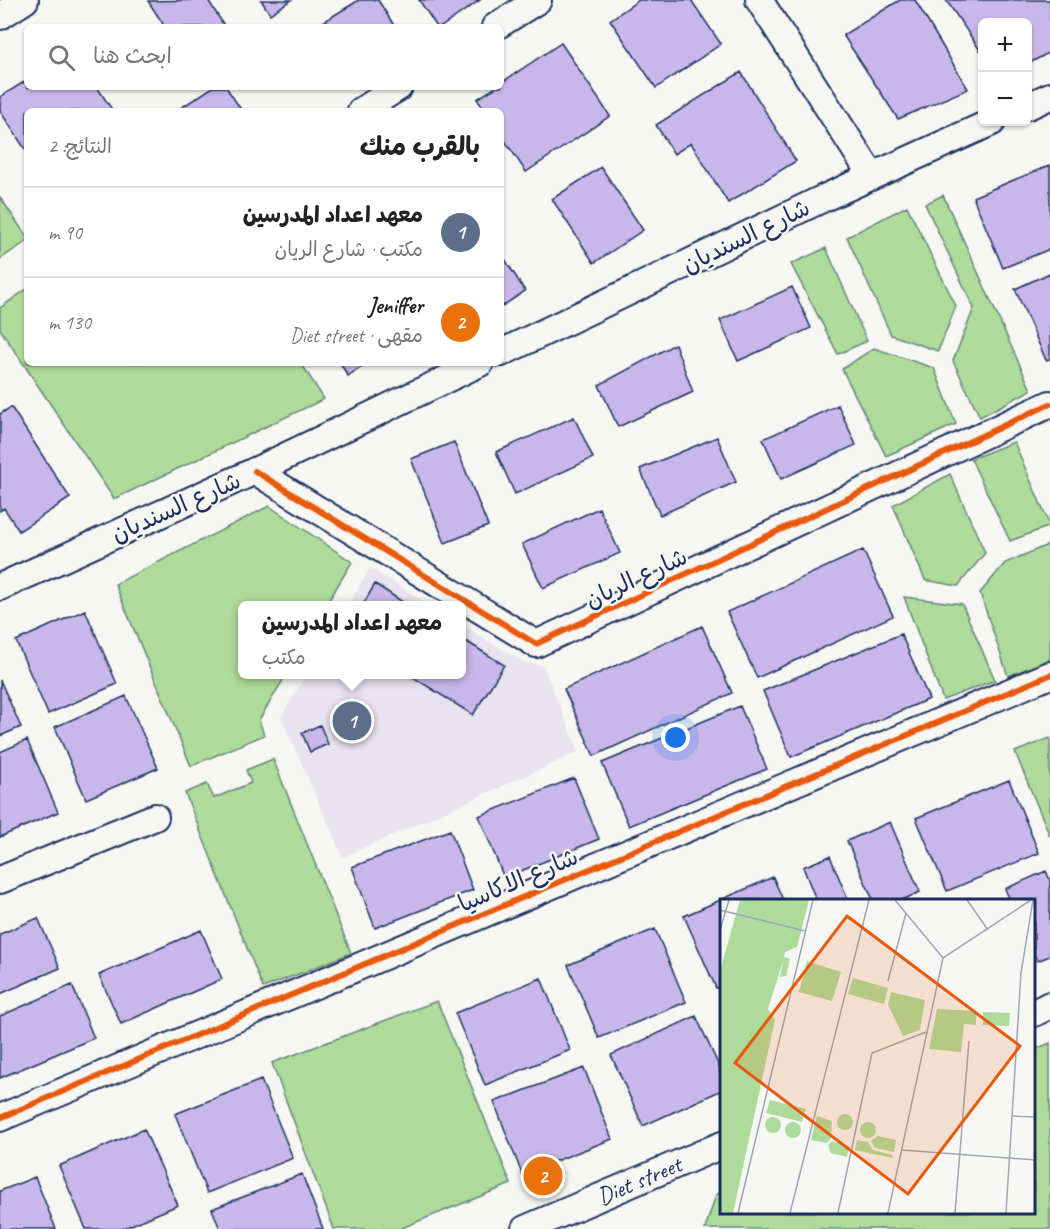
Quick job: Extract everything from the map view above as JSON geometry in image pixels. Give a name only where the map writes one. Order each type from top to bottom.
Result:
[{"type":"street","points":[[0,16],[25,0]]},
{"type":"street","points":[[500,24],[538,0]]},
{"type":"street","points":[[759,0],[872,176]]},
{"type":"street","points":[[366,108],[394,90]]},
{"type":"street","points":[[1032,104],[1050,96]]},
{"type":"street","name":"شارع السنديان","points":[[504,352],[872,176],[983,126]]},
{"type":"street","name":"شارع السنديان","points":[[0,587],[255,471],[474,366]]},
{"type":"street","name":"شارع الريان","points":[[255,471],[536,644],[1050,404]]},
{"type":"street","name":"شارع الاكاسيا","points":[[0,1118],[1050,675]]},
{"type":"street","points":[[0,880],[155,817]]},
{"type":"street","points":[[1035,1012],[1050,1005]]},
{"type":"street","name":"Diet street","points":[[525,1229],[720,1146]]},
{"type":"shaded area","points":[[370,568],[424,601],[351,601]]},
{"type":"shaded area","points":[[466,627],[523,662],[543,666],[579,752],[343,857],[281,717],[304,679],[466,679]]},
{"type":"green space","points":[[943,195],[1031,390],[980,417],[953,361],[974,308],[925,204]]},
{"type":"green space","points":[[0,197],[24,233],[24,243],[0,259]]},
{"type":"green space","points":[[907,206],[956,306],[938,351],[891,335],[847,237]]},
{"type":"green space","points":[[826,248],[867,341],[838,354],[791,264]]},
{"type":"green space","points":[[24,291],[24,365],[0,329],[0,308]]},
{"type":"green space","points":[[874,348],[934,368],[956,424],[886,456],[842,369]]},
{"type":"green space","points":[[25,366],[303,366],[324,399],[114,499]]},
{"type":"green space","points":[[1014,442],[1050,526],[1010,541],[971,459]]},
{"type":"green space","points":[[950,474],[985,553],[958,586],[925,580],[893,505]]},
{"type":"green space","points":[[269,506],[352,562],[328,601],[238,601],[238,679],[284,679],[259,720],[264,735],[191,766],[115,584]]},
{"type":"green space","points":[[1050,544],[1050,659],[1008,676],[980,593],[1005,563]]},
{"type":"green space","points":[[904,597],[962,604],[995,680],[943,700]]},
{"type":"green space","points":[[1050,738],[1050,836],[1015,752]]},
{"type":"green space","points":[[273,759],[351,953],[263,988],[185,793],[207,784],[214,798],[251,783],[246,770]]},
{"type":"green space","points":[[437,1001],[511,1184],[399,1229],[334,1229],[272,1063]]},
{"type":"green space","points":[[1050,1043],[1050,1229],[705,1229],[716,1195],[720,1193],[720,1214],[1035,1214],[1035,1050]]},
{"type":"building","points":[[208,0],[223,24],[163,24],[148,1]]},
{"type":"building","points":[[261,0],[291,0],[270,14]]},
{"type":"building","points":[[359,0],[378,0],[393,24],[320,24]]},
{"type":"building","points":[[419,0],[480,0],[445,24],[435,24]]},
{"type":"building","points":[[639,0],[691,0],[721,44],[656,88],[610,20]]},
{"type":"building","points":[[900,0],[915,0],[968,89],[898,119],[843,35]]},
{"type":"building","points":[[946,0],[1050,0],[1050,52],[1032,62],[1032,18],[978,18],[978,47]]},
{"type":"building","points":[[561,43],[610,116],[526,172],[504,139],[504,108],[483,108],[477,99],[491,90],[504,90],[504,81]]},
{"type":"building","points":[[741,72],[796,161],[728,203],[691,143],[674,154],[656,125]]},
{"type":"building","points":[[24,82],[24,90],[99,90],[111,108],[24,108],[24,147],[0,111],[0,97]]},
{"type":"building","points":[[208,90],[228,90],[240,108],[181,108]]},
{"type":"building","points":[[1050,165],[1050,249],[1003,268],[973,197]]},
{"type":"building","points":[[601,167],[643,230],[594,263],[552,199]]},
{"type":"building","points":[[504,258],[525,291],[504,305]]},
{"type":"building","points":[[1050,273],[1050,359],[1046,360],[1015,289]]},
{"type":"building","points":[[792,287],[811,328],[738,361],[720,320]]},
{"type":"building","points":[[675,344],[693,392],[618,427],[599,385]]},
{"type":"building","points":[[342,366],[363,366],[348,376]]},
{"type":"building","points":[[838,405],[856,445],[781,479],[763,439]]},
{"type":"building","points":[[11,407],[70,498],[19,531],[4,508],[0,511],[0,414]]},
{"type":"building","points":[[574,417],[593,458],[515,494],[496,452]]},
{"type":"building","points":[[717,437],[736,482],[660,515],[640,469]]},
{"type":"building","points":[[454,442],[488,526],[445,543],[411,459]]},
{"type":"building","points":[[599,508],[620,553],[543,588],[522,544]]},
{"type":"building","points":[[863,550],[893,616],[757,678],[727,612]]},
{"type":"building","points":[[375,584],[401,601],[365,601]]},
{"type":"building","points":[[85,610],[117,684],[48,714],[16,641]]},
{"type":"building","points":[[702,626],[732,693],[594,756],[564,689]]},
{"type":"building","points":[[901,634],[929,699],[791,757],[763,691]]},
{"type":"building","points":[[466,641],[504,665],[473,715],[416,679],[466,679]]},
{"type":"building","points":[[0,680],[21,727],[0,736]]},
{"type":"building","points":[[126,696],[158,768],[86,799],[55,727]]},
{"type":"building","points":[[740,706],[767,769],[629,826],[602,763]]},
{"type":"building","points":[[320,725],[328,744],[310,752],[302,733]]},
{"type":"building","points":[[27,740],[58,812],[0,837],[0,752]]},
{"type":"building","points":[[574,778],[599,839],[504,878],[479,816]]},
{"type":"building","points":[[1009,780],[1039,853],[947,891],[916,818]]},
{"type":"building","points":[[890,822],[920,892],[904,899],[873,899],[847,841]]},
{"type":"building","points":[[450,830],[473,890],[375,928],[352,867]]},
{"type":"building","points":[[830,856],[848,899],[816,899],[803,867]]},
{"type":"building","points":[[1046,871],[1050,880],[1050,956],[1037,961],[1035,956],[1035,899],[1010,899],[1005,889]]},
{"type":"building","points":[[773,877],[783,899],[723,899]]},
{"type":"building","points":[[720,900],[720,987],[716,988],[684,916]]},
{"type":"building","points":[[38,918],[60,968],[0,994],[0,934]]},
{"type":"building","points":[[655,929],[686,1002],[599,1038],[568,965]]},
{"type":"building","points":[[201,930],[222,979],[121,1024],[99,975]]},
{"type":"building","points":[[541,978],[570,1050],[485,1085],[455,1013]]},
{"type":"building","points":[[72,985],[94,1038],[0,1078],[0,1016]]},
{"type":"building","points":[[696,1016],[720,1069],[720,1091],[643,1126],[611,1055]]},
{"type":"building","points":[[584,1068],[612,1139],[522,1174],[494,1102]]},
{"type":"building","points":[[261,1080],[293,1158],[207,1193],[175,1114]]},
{"type":"building","points":[[144,1129],[178,1205],[122,1229],[86,1229],[59,1166]]},
{"type":"building","points":[[302,1174],[323,1229],[220,1229],[212,1209]]},
{"type":"building","points":[[35,1177],[56,1229],[0,1229],[0,1191]]},
{"type":"cycle path","points":[[255,471],[536,644],[1050,404]]},
{"type":"cycle path","points":[[0,1118],[1050,675]]},
{"type":"place","name":"معهد اعداد المدرسين","points":[[352,721]]},
{"type":"place","name":"Jeniffer","points":[[543,1176]]}]
